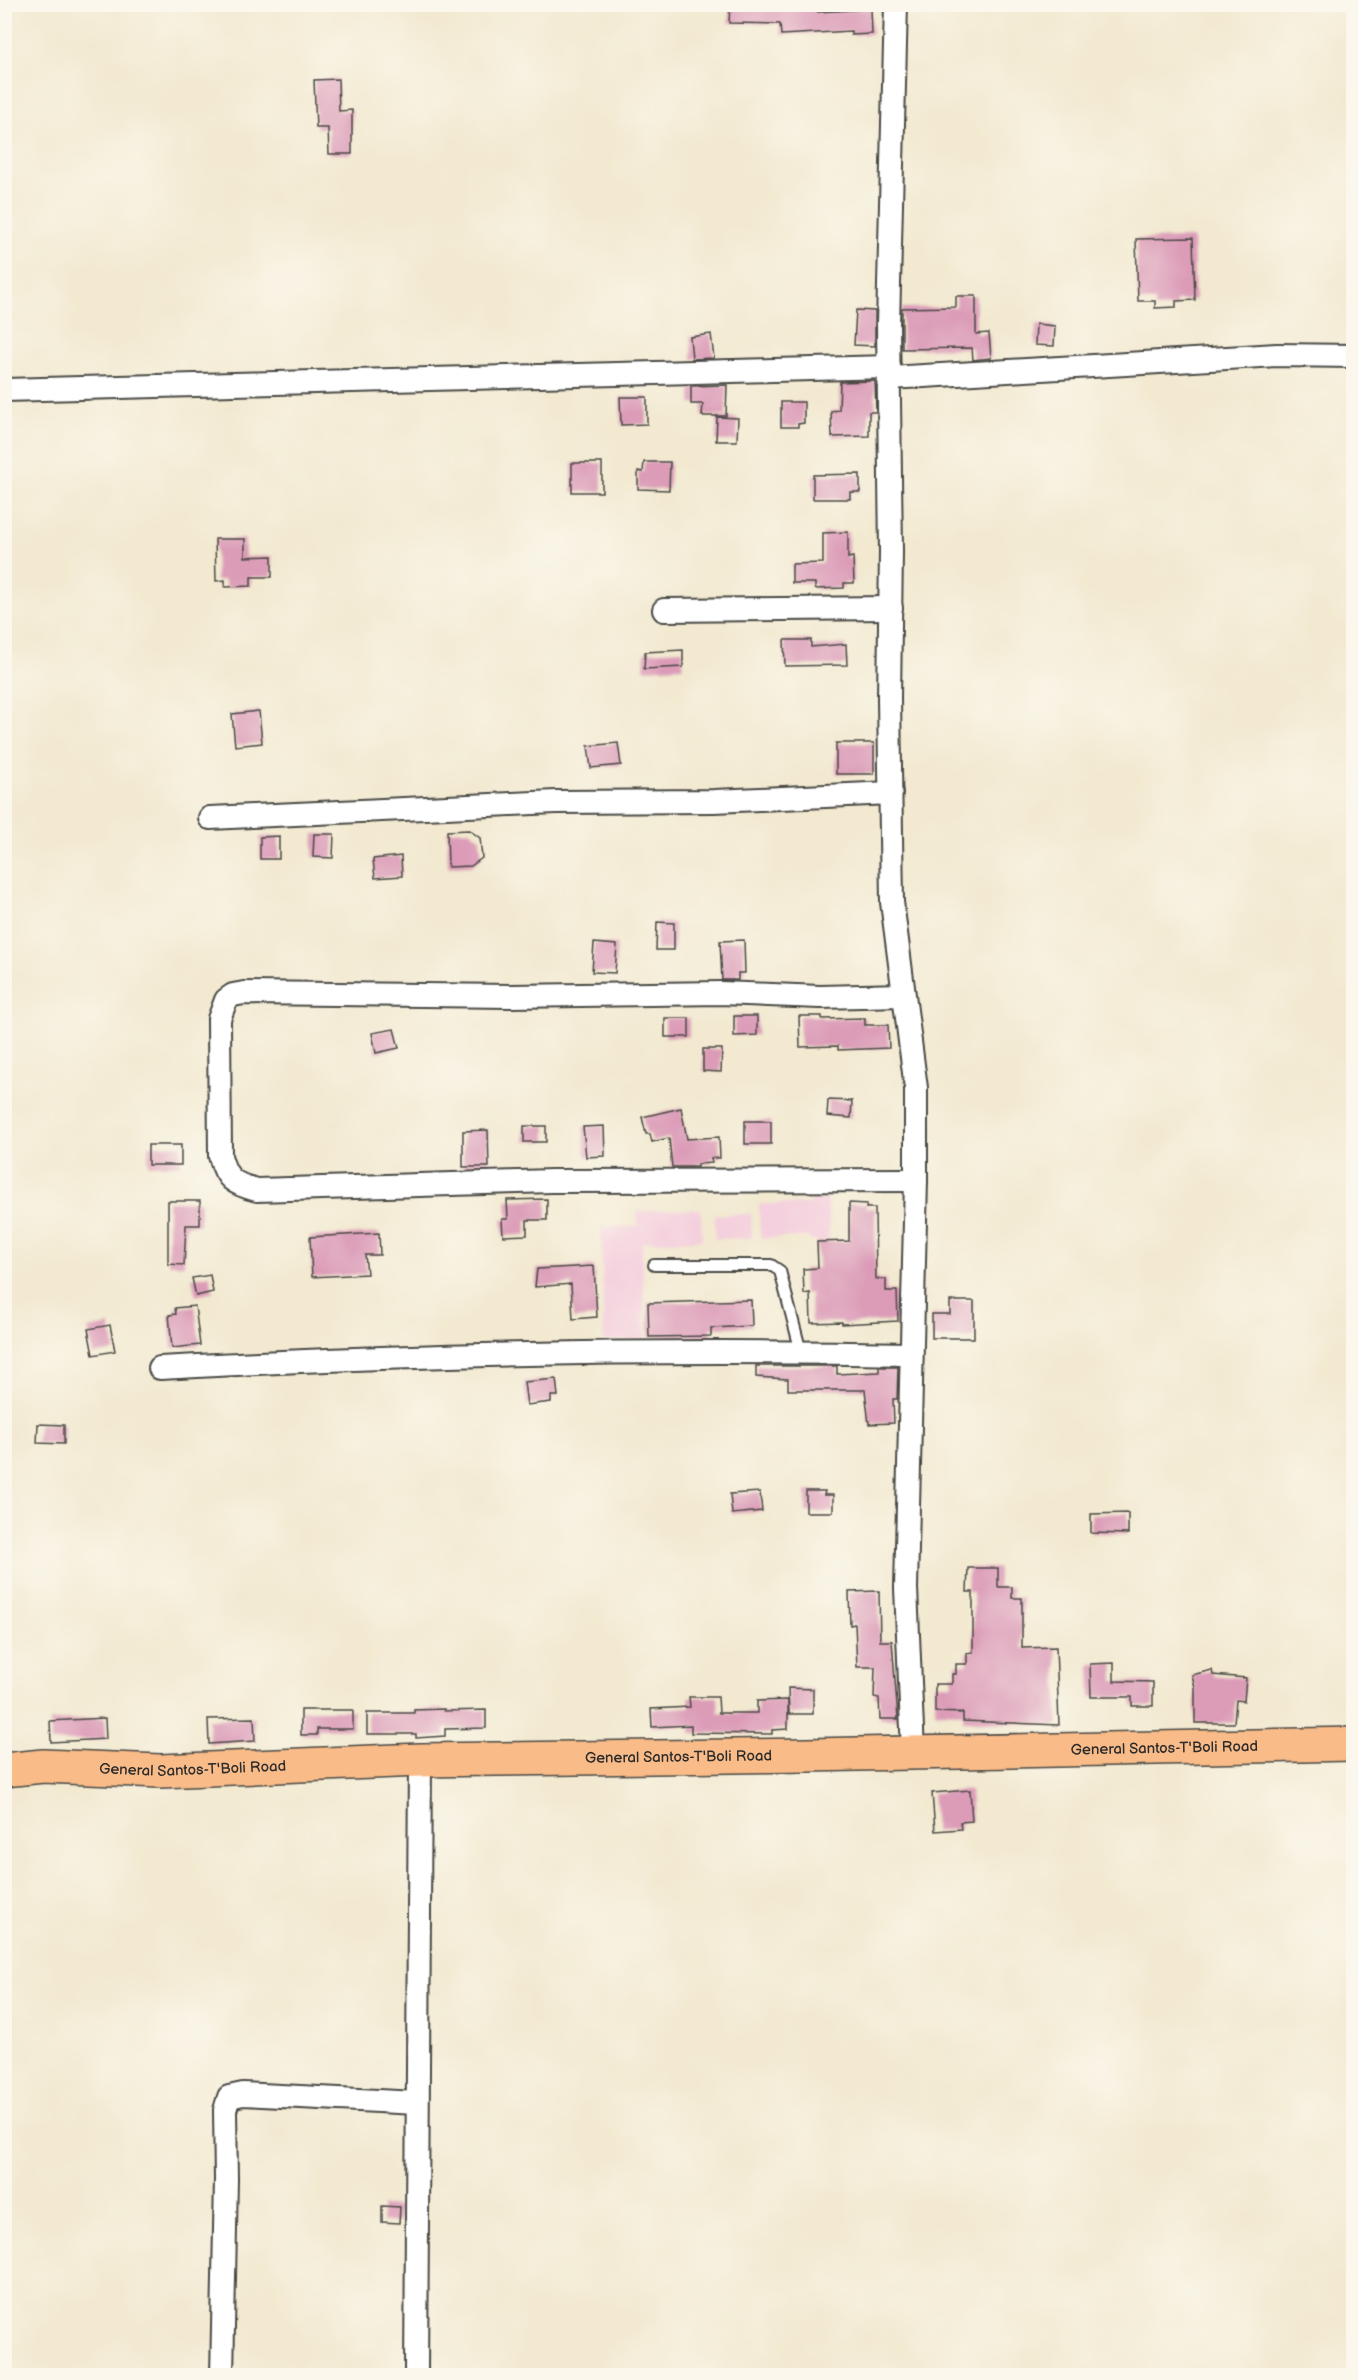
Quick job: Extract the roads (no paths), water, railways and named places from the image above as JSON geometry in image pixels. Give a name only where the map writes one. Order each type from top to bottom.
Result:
[{"type":"main road","name":"General Santos-T'Boli Road","points":[[4,1770],[43,1766],[160,1771],[420,1760],[1353,1744]]},
{"type":"street","points":[[896,4],[890,249],[892,902],[916,1088],[916,1180],[906,1588],[913,1753]]},
{"type":"street","points":[[4,390],[890,373],[1277,355],[1353,356]]},
{"type":"street","points":[[664,610],[891,608]]},
{"type":"street","points":[[210,818],[556,802],[714,801],[891,793]]},
{"type":"street","points":[[903,995],[820,997],[713,993],[511,996],[279,992],[233,995],[221,1008],[219,1019],[220,1156],[224,1170],[232,1181],[256,1190],[552,1181],[916,1180]]},
{"type":"street","points":[[160,1368],[328,1359],[618,1351],[911,1354]]},
{"type":"street","points":[[416,2376],[420,1760]]},
{"type":"street","points":[[222,2376],[225,2110],[229,2097],[243,2094],[417,2103]]},
{"type":"lane","points":[[654,1265],[771,1265],[780,1271],[801,1352]]}]
